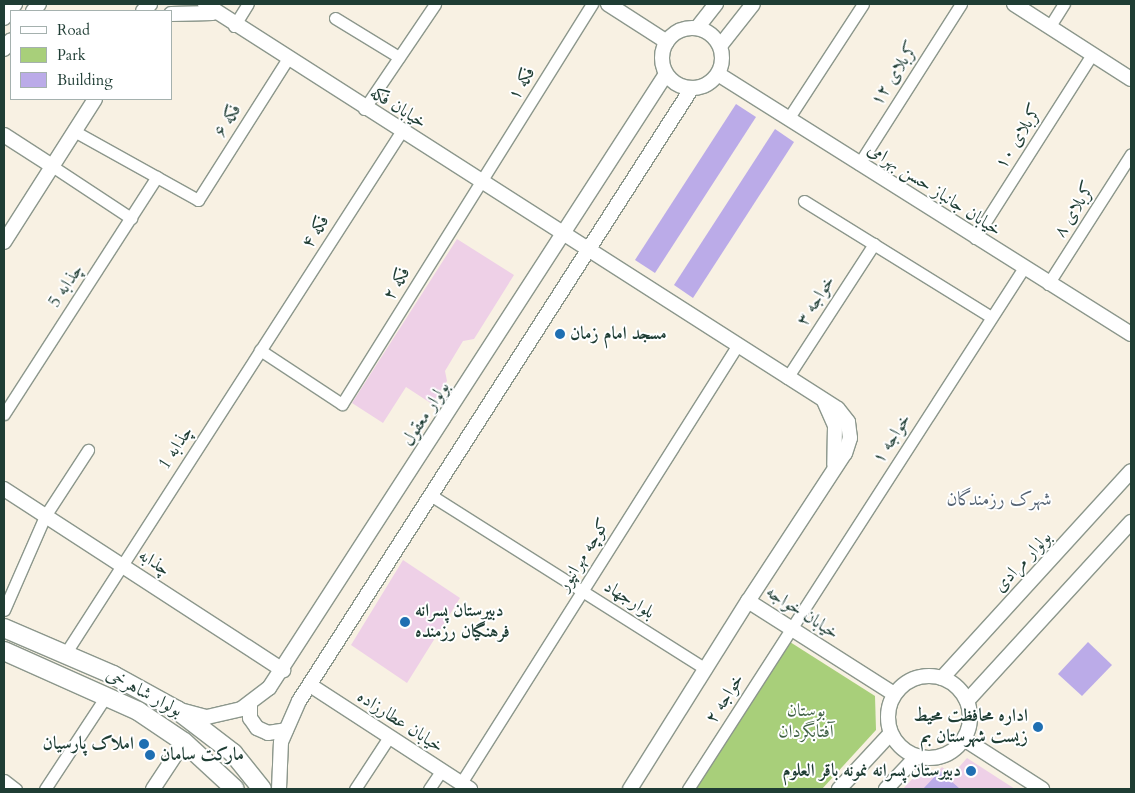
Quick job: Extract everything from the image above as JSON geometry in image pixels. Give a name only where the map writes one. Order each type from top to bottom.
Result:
[{"type":"main road","name":"بولوار شاهرخی","points":[[4,628],[65,654],[177,710],[233,753],[262,789]]},
{"type":"main road","name":"بولوار شاهرخی","points":[[4,651],[106,696],[184,742],[235,789]]},
{"type":"street","points":[[234,26],[248,4]]},
{"type":"street","points":[[364,109],[435,4]]},
{"type":"street","name":"فکه ۱","points":[[480,183],[592,4]]},
{"type":"street","points":[[608,4],[667,42]]},
{"type":"street","points":[[697,28],[716,4]]},
{"type":"street","points":[[279,789],[281,742],[310,685],[692,88],[718,74],[720,46],[753,4]]},
{"type":"street","points":[[788,119],[863,4]]},
{"type":"street","name":"کربلای ۱۲","points":[[859,164],[961,4]]},
{"type":"street","points":[[1014,4],[1131,79]]},
{"type":"street","points":[[1050,26],[1064,4]]},
{"type":"street","points":[[172,14],[209,8]]},
{"type":"street","name":"خیابان فکه","points":[[209,8],[287,60],[588,251]]},
{"type":"street","points":[[334,18],[399,57]]},
{"type":"street","points":[[692,88],[677,84],[666,74],[662,63],[667,42],[680,30],[697,28],[711,34],[720,46]]},
{"type":"street","name":"کربلای ۱۰","points":[[975,238],[1092,54]]},
{"type":"street","name":"فکه ۶","points":[[157,177],[198,200],[287,60]]},
{"type":"street","name":"بولوار معقول","points":[[177,710],[207,717],[250,703],[283,670],[666,74]]},
{"type":"street","name":"خیابان جانباز حسن بهرامی","points":[[718,74],[1022,269],[1131,334]]},
{"type":"street","points":[[4,242],[94,100]]},
{"type":"street","points":[[74,131],[157,177]]},
{"type":"street","name":"فکه ۴","points":[[260,350],[400,132]]},
{"type":"street","points":[[4,135],[131,218]]},
{"type":"street","name":"کربلای ۸","points":[[1048,284],[1131,154]]},
{"type":"street","name":"چذابه 5","points":[[4,414],[157,177]]},
{"type":"street","name":"فکه ۲","points":[[260,350],[342,404],[480,183]]},
{"type":"street","points":[[804,201],[992,317]]},
{"type":"street","name":"خواجه ۳","points":[[787,378],[874,244]]},
{"type":"street","name":"خیابان خواجه","points":[[588,251],[824,402],[838,409],[848,422],[850,438],[845,453],[834,465],[748,601],[894,694]]},
{"type":"street","name":"خواجه ۱","points":[[791,629],[1022,269]]},
{"type":"street","name":"کوچه مهرانپور","points":[[466,786],[582,591],[737,346]]},
{"type":"street","name":"چذابه 1","points":[[65,654],[260,350]]},
{"type":"street","points":[[4,610],[45,516],[88,450]]},
{"type":"street","name":"بولوار مرادی","points":[[942,678],[1131,471]]},
{"type":"street","name":"چذابه","points":[[4,489],[283,670]]},
{"type":"street","name":"بلوارجهاد","points":[[432,496],[706,669]]},
{"type":"street","points":[[967,702],[1131,522]]},
{"type":"street","points":[[630,789],[748,601]]},
{"type":"street","name":"خواجه ۲","points":[[688,789],[791,629]]},
{"type":"street","points":[[886,789],[916,756],[948,753],[964,739],[970,720],[967,702],[942,678],[915,678],[894,694],[888,713],[891,733],[916,756]]},
{"type":"street","name":"خیابان عطارزاده","points":[[310,685],[466,786]]},
{"type":"street","points":[[45,789],[106,696]]},
{"type":"street","points":[[250,703],[250,718],[257,728],[268,733],[286,730]]},
{"type":"street","points":[[839,789],[891,733]]},
{"type":"street","points":[[359,788],[389,737]]},
{"type":"street","points":[[964,739],[1040,789]]},
{"type":"street","points":[[153,789],[184,742]]},
{"type":"street","points":[[428,789],[441,771]]},
{"type":"street","points":[[4,780],[16,789]]},
{"type":"shaded area","points":[[457,239],[514,275],[474,339],[463,341],[445,371],[447,381],[432,404],[406,387],[383,423],[352,403]]},
{"type":"shaded area","name":"دبیرستان پسرانه فرهنگیان رزمنده","points":[[403,560],[460,598],[407,683],[351,645]]},
{"type":"shaded area","name":"دبیرستان پسرانه نمونه باقر العلوم","points":[[967,758],[1015,789],[903,789],[923,767],[934,776],[942,767],[952,775]]},
{"type":"green space","name":"بوستان آفتابگردان","points":[[790,642],[875,696],[876,730],[822,789],[696,789]]},
{"type":"building","points":[[736,104],[756,117],[655,273],[635,260]]},
{"type":"building","points":[[775,129],[794,142],[693,298],[674,285]]},
{"type":"building","points":[[1088,642],[1112,665],[1082,696],[1058,674]]},
{"type":"building","points":[[940,771],[960,789],[923,789]]},
{"type":"place","name":"مسجد امام زمان","points":[[560,334]]},
{"type":"place","name":"دبیرستان پسرانه فرهنگیان رزمنده","points":[[405,622]]},
{"type":"place","name":"اداره محافظت محیط زیست شهرستان بم","points":[[1038,727]]},
{"type":"place","name":"املاک پارسیان","points":[[144,744]]},
{"type":"place","name":"مارکت سامان","points":[[150,755]]},
{"type":"place","name":"دبیرستان پسرانه نمونه باقر العلوم","points":[[971,771]]},
{"type":"district","name":"شهرک رزمندگان","points":[[999,500]]}]
